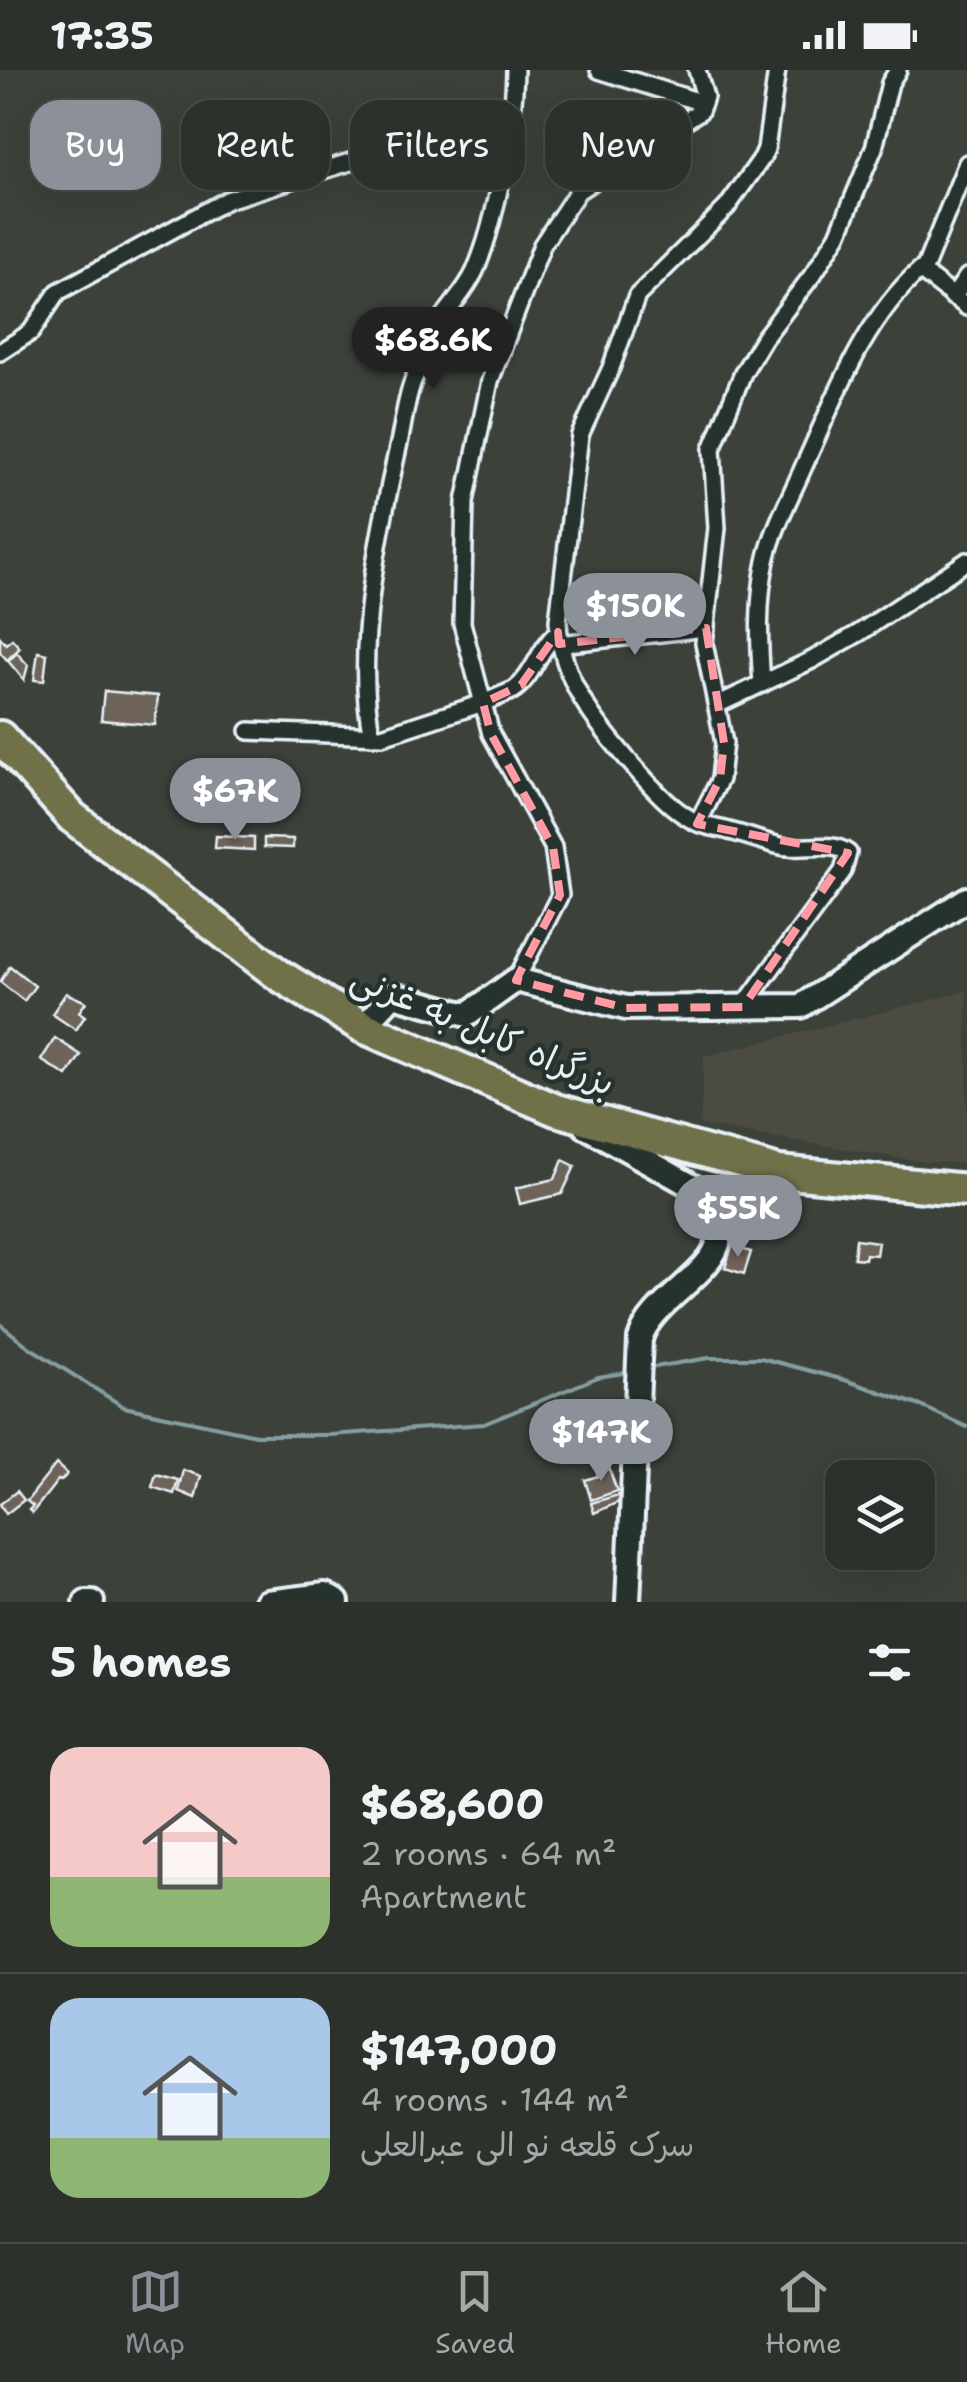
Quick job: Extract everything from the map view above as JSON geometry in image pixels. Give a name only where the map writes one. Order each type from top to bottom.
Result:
[{"type":"highway","name":"بزرگراه کابل به غزنی","points":[[0,738],[72,816],[278,975],[363,1027],[556,1110],[778,1172],[967,1190]]},
{"type":"street","points":[[372,736],[364,671],[392,471],[412,380],[438,325],[474,271],[497,189],[514,103],[515,70]]},
{"type":"street","points":[[599,70],[703,103]]},
{"type":"street","points":[[363,1027],[392,994],[467,1016],[516,980],[560,895],[553,846],[491,734],[462,623],[465,502],[490,381],[542,245],[578,191],[700,111],[705,96],[698,70]]},
{"type":"street","points":[[743,1007],[843,871],[849,857],[840,848],[787,848],[698,823],[649,783],[601,730],[565,665],[559,638],[564,556],[580,435],[644,286],[728,207],[762,158],[777,70]]},
{"type":"street","points":[[698,823],[720,780],[724,743],[704,642],[717,528],[712,449],[743,373],[838,235],[874,148],[890,83],[898,70]]},
{"type":"street","points":[[0,352],[31,332],[58,292],[227,200],[350,162]]},
{"type":"street","points":[[922,272],[967,164]]},
{"type":"street","points":[[922,272],[967,308]]},
{"type":"street","points":[[762,684],[760,596],[766,559],[778,527],[854,360],[880,316],[915,274],[922,272]]},
{"type":"street","points":[[954,297],[967,277]]},
{"type":"street","points":[[718,705],[859,633],[967,561]]},
{"type":"street","points":[[249,731],[390,735],[483,704],[521,685],[544,646],[559,638],[706,628]]},
{"type":"street","points":[[516,980],[626,1008],[801,1006],[967,899]]},
{"type":"street","points":[[556,1110],[714,1198],[719,1240],[710,1258],[645,1323],[640,1340],[628,1602]]},
{"type":"street","points":[[267,1602],[325,1595],[337,1602]]},
{"type":"highlighted area","points":[[706,628],[724,743],[720,779],[697,824],[848,853],[743,1007],[626,1008],[516,980],[560,895],[553,847],[491,734],[483,703],[521,685],[558,632],[559,644]]},
{"type":"shaded area","points":[[967,991],[967,1163],[924,1162],[700,1125],[704,1056]]},
{"type":"building","points":[[0,637],[6,644],[12,639],[20,648],[7,660],[0,652]]},
{"type":"building","points":[[38,652],[47,654],[44,681],[34,680]]},
{"type":"building","points":[[17,653],[28,665],[24,680],[8,661]]},
{"type":"building","points":[[104,691],[158,696],[155,725],[101,720]]},
{"type":"building","points":[[216,836],[254,838],[254,850],[215,848]]},
{"type":"building","points":[[264,838],[293,839],[293,848],[264,847]]},
{"type":"building","points":[[10,966],[35,986],[24,1001],[0,982]]},
{"type":"building","points":[[66,993],[86,1002],[79,1012],[85,1016],[76,1030],[52,1014]]},
{"type":"building","points":[[55,1038],[81,1055],[67,1076],[41,1060]]},
{"type":"building","points":[[563,1160],[575,1166],[562,1194],[520,1204],[516,1188],[555,1179]]},
{"type":"building","points":[[762,1206],[778,1210],[772,1234],[755,1229]]},
{"type":"building","points":[[856,1239],[878,1242],[876,1255],[854,1258]]},
{"type":"building","points":[[732,1246],[751,1252],[744,1274],[725,1268]]},
{"type":"building","points":[[56,1464],[67,1474],[32,1513],[29,1510],[33,1506],[27,1501]]},
{"type":"building","points":[[608,1465],[617,1491],[591,1500],[585,1480],[598,1476],[596,1469]]},
{"type":"building","points":[[183,1470],[201,1476],[195,1498],[178,1491]]},
{"type":"building","points":[[156,1474],[178,1480],[174,1494],[152,1487]]},
{"type":"building","points":[[17,1491],[24,1500],[6,1514],[0,1504]]},
{"type":"building","points":[[618,1495],[621,1501],[594,1513],[591,1503]]},
{"type":"waterway","points":[[0,1324],[124,1407],[256,1435],[330,1435],[484,1424],[598,1377],[630,1372]]},
{"type":"waterway","points":[[649,1368],[709,1358],[761,1358],[845,1380],[921,1406],[967,1427]]}]
